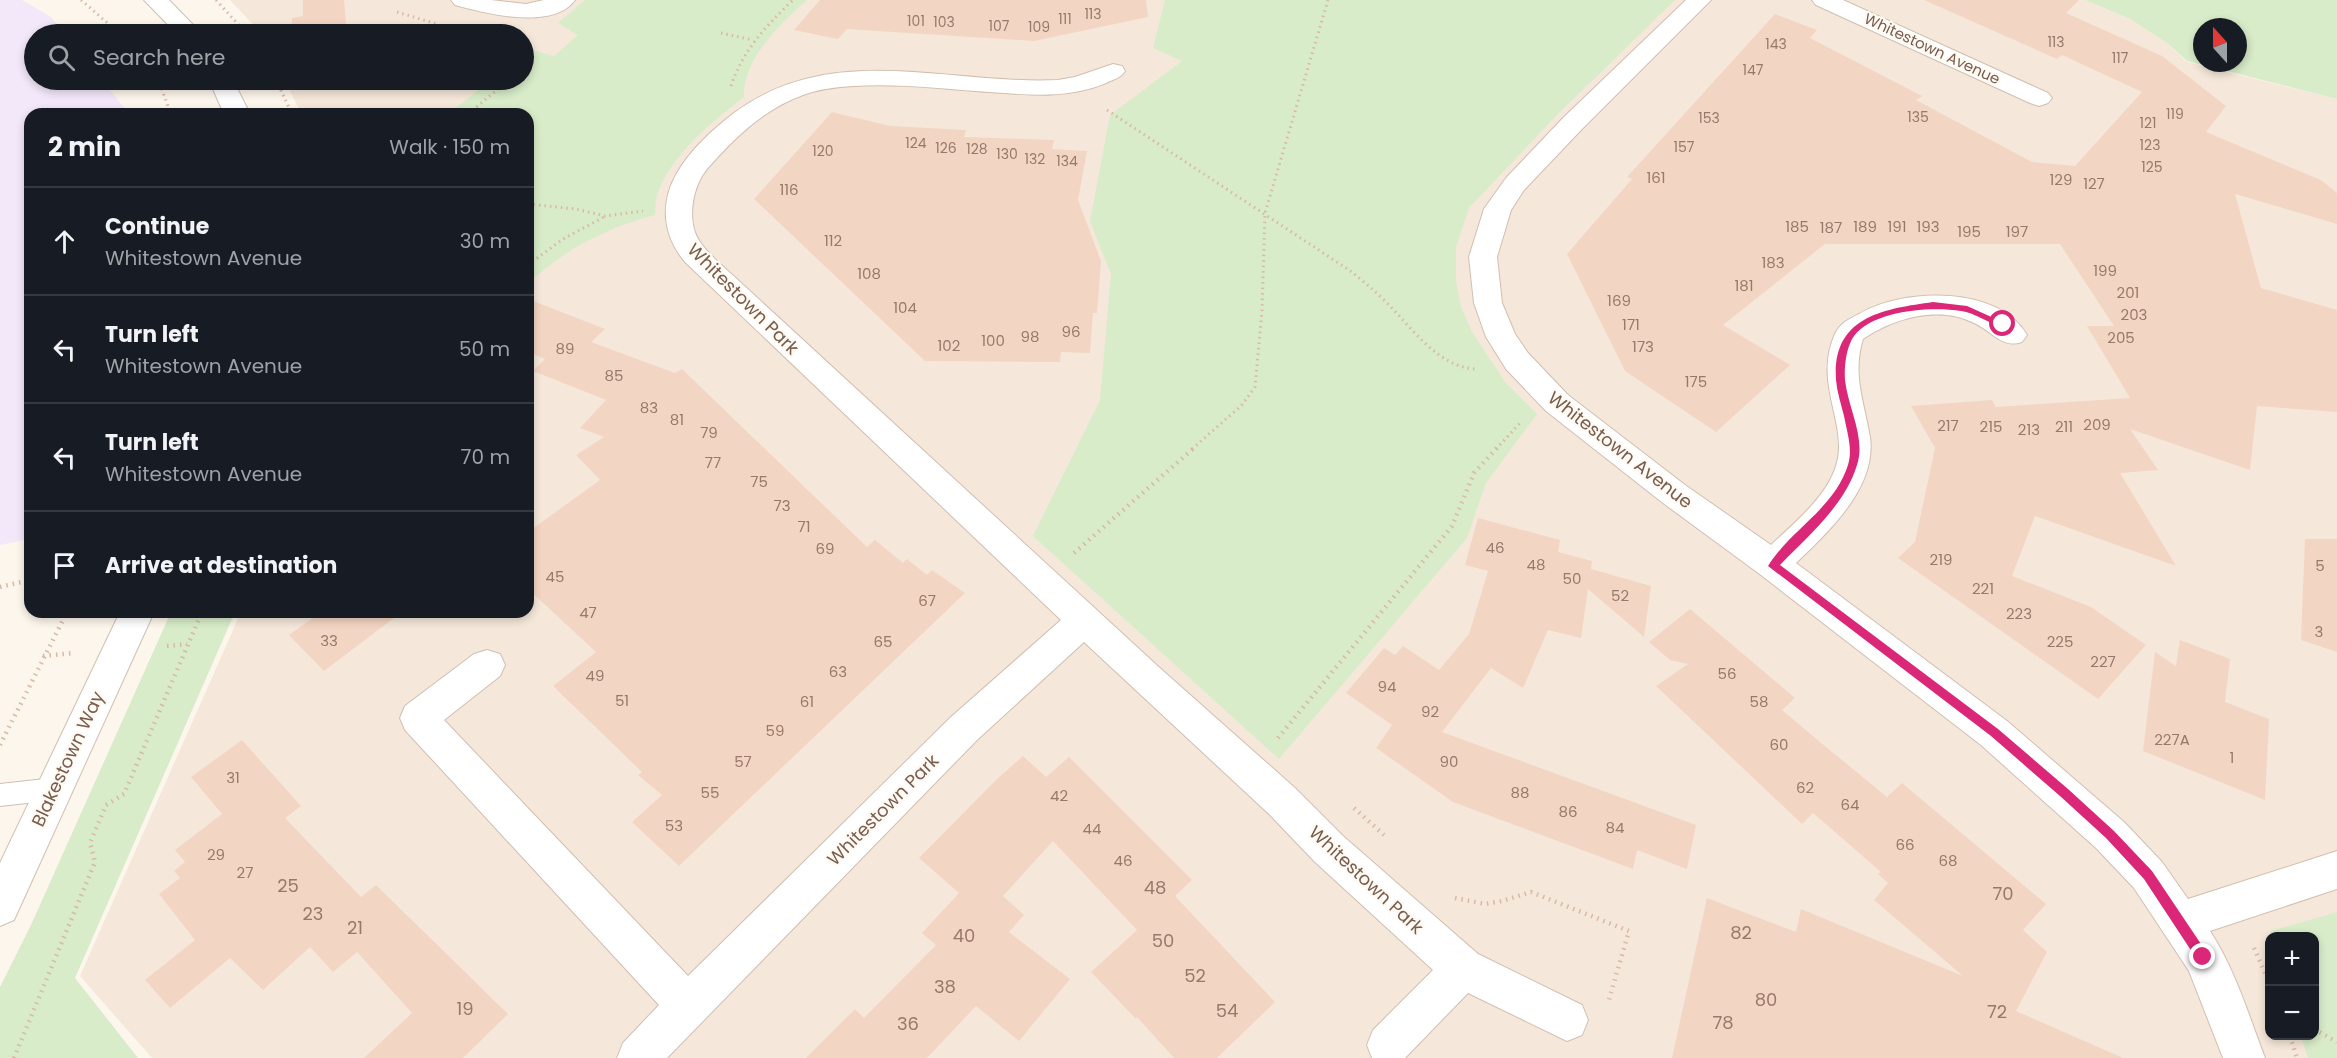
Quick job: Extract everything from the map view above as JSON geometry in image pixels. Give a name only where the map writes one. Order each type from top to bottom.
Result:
[{"type":"street","points":[[156,0],[180,24]]},
{"type":"street","points":[[462,0],[524,12],[554,6],[563,0]]},
{"type":"street","name":"Whitestown Avenue","points":[[1699,0],[1563,133],[1515,184],[1498,209],[1484,257],[1484,285],[1501,337],[1517,361],[1549,395],[1674,494],[1984,724],[2056,785],[2110,835],[2148,875],[2203,957],[2244,1058]]},
{"type":"street","name":"Whitestown Avenue","points":[[1824,0],[2039,98]]},
{"type":"street","name":"Whitestown Park","points":[[1113,71],[1078,84],[1042,88],[879,78],[818,81],[790,89],[766,100],[734,124],[710,147],[691,171],[682,189],[679,207],[680,225],[686,242],[705,266],[1085,621],[1282,801],[1329,849],[1463,969],[1567,1020]]},
{"type":"street","points":[[226,90],[234,108]]},
{"type":"street","points":[[1773,566],[1826,511],[1846,482],[1852,466],[1856,453],[1841,380],[1842,355],[1850,334],[1869,320],[1893,310],[1933,305],[1964,308],[1991,317],[2003,324],[2012,335]]},
{"type":"street","name":"Blakestown Way","points":[[0,906],[134,618]]},
{"type":"street","name":"Whitestown Park","points":[[638,1058],[687,1005],[1004,690],[1046,651],[1085,621]]},
{"type":"street","points":[[487,665],[418,718],[687,1005]]},
{"type":"street","points":[[2181,921],[2337,870]]},
{"type":"street","points":[[1388,1045],[1463,969]]},
{"type":"lane","points":[[0,795],[54,789]]},
{"type":"path","points":[[81,0],[109,24]]},
{"type":"path","points":[[216,0],[238,24]]},
{"type":"path","points":[[1074,553],[1241,406],[1255,387],[1262,310],[1265,213],[1328,0]]},
{"type":"path","points":[[397,12],[436,24]]},
{"type":"path","points":[[722,33],[753,40]]},
{"type":"path","points":[[162,90],[169,108]]},
{"type":"path","points":[[281,90],[289,108]]},
{"type":"path","points":[[475,108],[497,90]]},
{"type":"path","points":[[1098,109],[1107,110],[1355,275],[1381,296],[1434,351],[1455,365],[1470,370],[1517,361]]},
{"type":"path","points":[[534,205],[576,209],[605,216],[679,207]]},
{"type":"path","points":[[534,261],[563,239],[605,216]]},
{"type":"path","points":[[1286,745],[1277,738],[1452,526],[1474,474],[1549,395]]},
{"type":"path","points":[[0,587],[24,581]]},
{"type":"path","points":[[0,745],[64,618]]},
{"type":"path","points":[[14,1058],[95,862],[90,843],[106,805],[124,794],[199,618]]},
{"type":"path","points":[[1350,804],[1390,840]]},
{"type":"path","points":[[1447,891],[1456,898],[1491,906],[1531,892],[1629,931],[1606,1010]]},
{"type":"path","points":[[2254,948],[2265,973]]},
{"type":"path","points":[[2319,1032],[2337,1042]]},
{"type":"path","points":[[2292,1040],[2297,1058]]},
{"type":"shaded area","points":[[0,0],[22,0],[51,17],[57,24],[24,24],[24,90],[110,90],[124,108],[24,108],[24,540],[0,545]]},
{"type":"shaded area","points":[[230,0],[2085,0],[2130,19],[2167,43],[2187,62],[2193,63],[2193,72],[2228,72],[2337,99],[2337,1058],[152,1058],[80,976],[238,618],[534,618],[534,108],[298,108],[290,90],[534,90],[534,24],[253,24]]},
{"type":"green space","points":[[585,0],[807,0],[775,31],[756,56],[745,83],[744,97],[695,139],[673,164],[658,192],[655,215],[587,241],[534,278],[534,108],[456,108],[478,90],[534,90],[534,51],[554,56],[578,35],[558,23]]},
{"type":"green space","points":[[1165,0],[1675,0],[1555,117],[1469,208],[1456,247],[1456,281],[1461,307],[1472,332],[1506,383],[1537,414],[1486,483],[1467,538],[1279,759],[1033,536],[1100,400],[1111,274],[1090,221],[1110,115],[1182,61],[1153,48]]},
{"type":"green space","points":[[2085,0],[2337,0],[2337,99],[2230,72],[2247,72],[2247,18],[2193,18],[2193,63],[2187,61],[2167,43],[2130,19]]},
{"type":"green space","points":[[168,618],[232,618],[75,978],[138,1058],[0,1058],[0,987],[31,925]]},
{"type":"green space","points":[[2337,912],[2337,1058],[2308,1058],[2302,1040],[2319,1040],[2319,932],[2271,931]]},
{"type":"building","points":[[303,0],[344,0],[346,24],[292,24],[292,18],[303,16]]},
{"type":"building","points":[[820,0],[1146,0],[1148,17],[1034,41],[847,29],[838,39],[794,30]]},
{"type":"building","points":[[1924,0],[2079,0],[2066,13],[2162,56],[2226,106],[2206,132],[2321,180],[2337,193],[2337,224],[2235,194],[2261,288],[2337,310],[2337,412],[2257,406],[2250,470],[2130,429],[2158,470],[2120,473],[2176,566],[2035,516],[2012,576],[2091,607],[2146,645],[2098,699],[1898,558],[1915,542],[1935,448],[1911,406],[1992,400],[1996,407],[2130,398],[2087,326],[2114,326],[2060,244],[1825,244],[1723,325],[1790,365],[1716,432],[1625,371],[1567,254],[1632,179],[1627,177],[1775,14],[1817,30],[1810,38],[1922,96],[1916,100],[2032,162],[2075,166],[2142,92],[2062,55],[2057,59]]},
{"type":"building","points":[[832,112],[890,126],[966,130],[964,137],[1054,140],[1052,149],[1087,151],[1078,200],[1101,261],[1097,313],[1093,313],[1090,353],[1061,352],[1060,362],[925,361],[754,199]]},
{"type":"building","points":[[534,301],[605,329],[591,342],[675,373],[682,369],[867,547],[875,540],[903,563],[907,559],[927,575],[932,570],[965,593],[679,866],[632,822],[662,795],[638,775],[642,772],[553,686],[596,652],[534,595],[534,528],[600,480],[576,455],[604,437],[580,428],[606,400],[534,371],[545,359],[534,354]]},
{"type":"building","points":[[1478,518],[1560,540],[1558,552],[1592,561],[1591,569],[1651,586],[1644,637],[1588,589],[1581,638],[1548,630],[1523,688],[1491,668],[1442,732],[1696,825],[1687,869],[1637,850],[1633,869],[1453,802],[1376,748],[1392,725],[1346,693],[1384,648],[1395,655],[1403,646],[1439,670],[1469,634],[1488,571],[1465,565]]},
{"type":"building","points":[[2305,539],[2337,539],[2337,652],[2301,640]]},
{"type":"building","points":[[1690,609],[1795,698],[1782,710],[1820,742],[1887,797],[1902,783],[2046,904],[2023,930],[2047,952],[2016,1011],[2123,1058],[1672,1058],[1707,898],[1796,932],[1801,909],[1963,976],[1874,900],[1888,883],[1878,874],[1881,872],[1813,813],[1802,824],[1656,686],[1688,664],[1670,660],[1649,642]]},
{"type":"building","points":[[313,618],[394,618],[324,671],[289,635]]},
{"type":"building","points":[[2180,640],[2230,659],[2225,702],[2269,719],[2265,800],[2143,751],[2155,652],[2176,666]]},
{"type":"building","points":[[242,740],[301,806],[285,818],[361,897],[376,885],[508,1014],[463,1058],[364,1058],[412,1013],[357,952],[333,972],[310,947],[263,990],[230,958],[170,1008],[145,980],[195,940],[159,894],[180,878],[174,871],[185,862],[175,850],[222,814],[191,777]]},
{"type":"building","points":[[1023,756],[1046,777],[1069,757],[1192,880],[1175,896],[1275,1002],[1217,1058],[1174,1058],[1137,1017],[1136,1019],[1091,972],[1137,930],[1053,841],[1003,896],[1024,915],[1009,932],[1070,979],[1019,1041],[976,1006],[927,1058],[806,1058],[855,1009],[864,1018],[936,945],[922,933],[959,893],[919,858]]},
{"type":"route","points":[[2003,324],[1991,317],[1964,308],[1933,305],[1893,310],[1869,320],[1850,334],[1842,355],[1841,380],[1856,453],[1852,466],[1846,482],[1826,511],[1773,566],[1994,733],[2064,792],[2148,875],[2203,957]]}]
